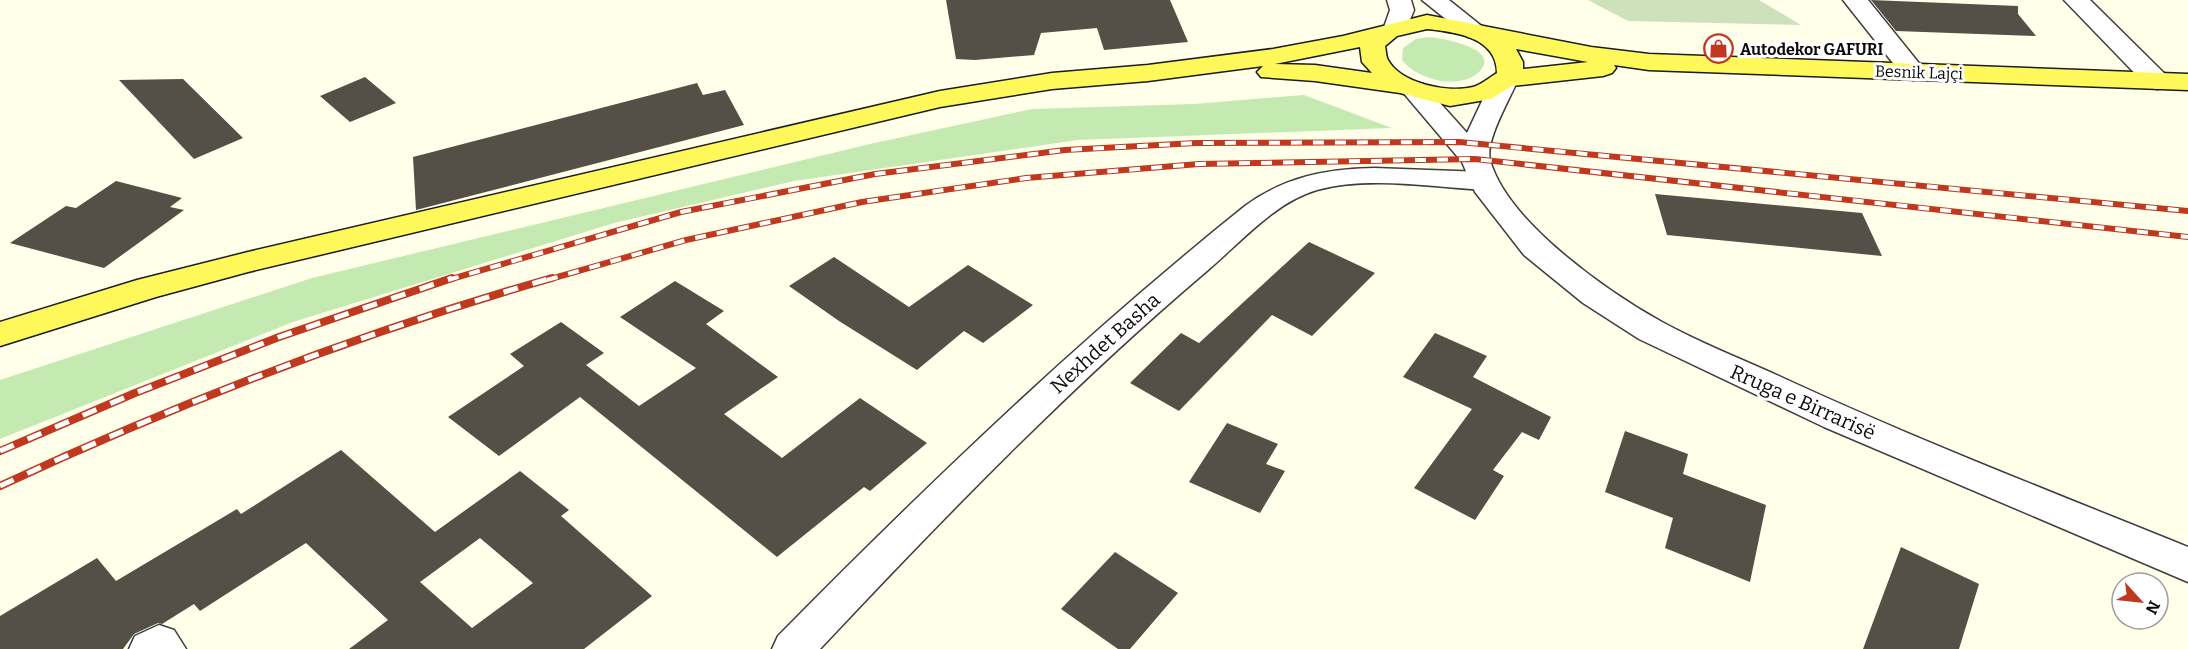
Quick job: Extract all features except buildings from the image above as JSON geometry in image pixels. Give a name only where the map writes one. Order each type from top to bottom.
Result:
[{"type":"main road","name":"Besnik Lajçi","points":[[1148,73],[1273,57],[1362,39],[1390,30],[1436,23],[1591,55],[1649,62],[2188,82]]},
{"type":"main road","points":[[1390,30],[1371,48],[1372,58],[1386,77],[1407,88]]},
{"type":"main road","points":[[1480,33],[1502,47],[1509,57],[1512,66],[1505,82]]},
{"type":"main road","name":"Besnik Lajçi","points":[[1148,73],[1285,71],[1344,76],[1456,97],[1483,93],[1505,82],[1649,62]]},
{"type":"main road","points":[[0,334],[148,288],[248,262],[921,103],[981,90],[1148,73]]},
{"type":"street","points":[[1390,30],[1402,10],[1399,0]]},
{"type":"street","points":[[1436,0],[1480,33]]},
{"type":"street","points":[[1855,0],[1913,72]]},
{"type":"street","points":[[2076,0],[2157,81]]},
{"type":"street","points":[[1480,170],[1476,144],[1505,82]]},
{"type":"street","name":"Rruga e Birrarisë","points":[[1407,88],[1480,170],[1504,211],[1535,248],[1594,295],[1651,331],[1837,418],[2188,565]]},
{"type":"street","name":"Nexhdet Basha","points":[[793,649],[1035,406],[1169,285],[1279,196],[1313,182],[1480,170]]},
{"type":"street","points":[[150,649],[159,644],[165,649]]},
{"type":"green space","points":[[1588,0],[1759,0],[1801,25],[1628,21]]},
{"type":"green space","points":[[1428,37],[1467,46],[1483,57],[1484,64],[1471,78],[1460,81],[1438,80],[1417,73],[1402,60],[1403,48],[1416,39]]},
{"type":"green space","points":[[1304,95],[1392,128],[1078,140],[794,181],[614,223],[293,322],[0,439],[0,380],[312,278],[870,144],[1032,109],[1194,104]]},
{"type":"railway","points":[[448,280],[681,212],[875,174],[1065,150],[1196,143],[1459,142],[2188,211]]},
{"type":"railway","points":[[547,280],[686,240],[862,202],[1026,178],[1199,164],[1475,159],[2188,237]]},
{"type":"railway","points":[[0,451],[135,393],[279,337],[452,278]]},
{"type":"railway","points":[[0,486],[135,426],[272,371],[411,322],[552,278]]},
{"type":"place","name":"Autodekor GAFURI","points":[[1719,49]]}]
